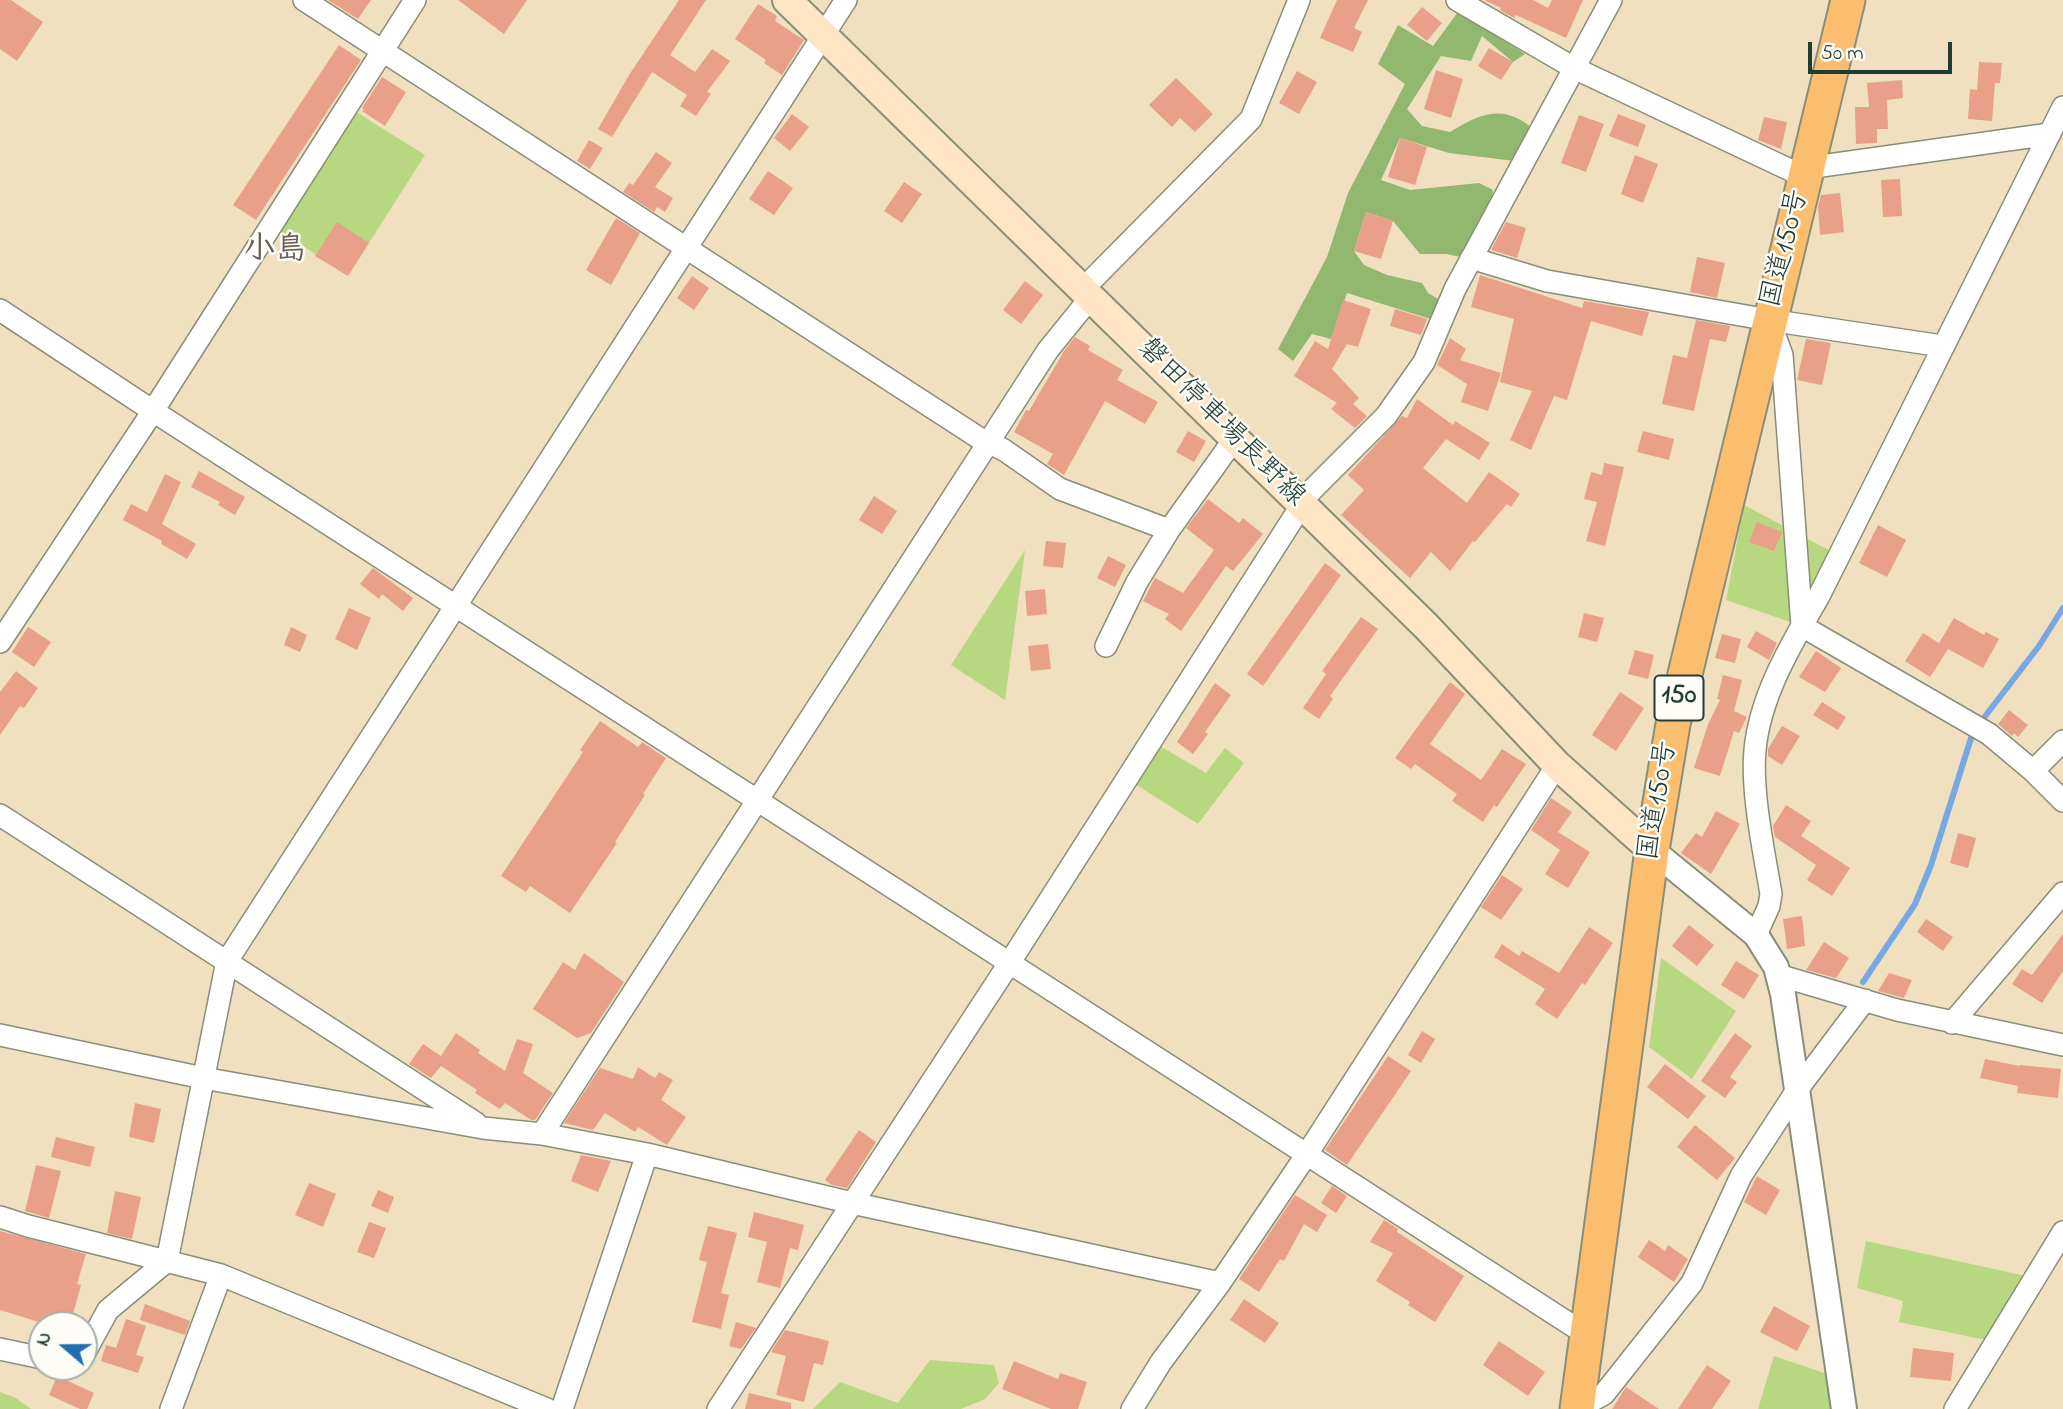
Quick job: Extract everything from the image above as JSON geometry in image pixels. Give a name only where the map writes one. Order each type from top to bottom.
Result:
[{"type":"highway","name":"国道150号","points":[[1577,1409],[1652,850],[1673,723],[1848,0]]},
{"type":"main road","name":"磐田停車場長野線","points":[[787,0],[1426,626],[1557,765],[1652,850]]},
{"type":"street","points":[[304,0],[988,444],[1004,450],[1060,489],[1169,530]]},
{"type":"street","points":[[0,642],[153,411],[415,0]]},
{"type":"street","points":[[98,1328],[108,1310],[167,1261],[227,961],[846,0]]},
{"type":"street","points":[[542,1134],[1087,293],[1251,120],[1299,0]]},
{"type":"street","points":[[1457,0],[1574,68],[1806,172],[2050,134]]},
{"type":"street","points":[[718,1409],[1010,962],[1300,504],[1385,416],[1423,362],[1471,258],[1611,0]]},
{"type":"street","points":[[1756,935],[1769,906],[1771,894],[1758,806],[1755,751],[1764,709],[1781,666],[2063,107]]},
{"type":"street","points":[[1471,258],[1547,281],[1769,320],[1942,346]]},
{"type":"street","points":[[0,310],[1587,1335]]},
{"type":"street","points":[[1769,320],[1782,355],[1802,626]]},
{"type":"street","points":[[1107,646],[1137,582],[1169,530],[1235,438]]},
{"type":"street","points":[[1802,626],[1989,734],[2034,771],[2063,801]]},
{"type":"street","points":[[2034,771],[2063,741]]},
{"type":"street","points":[[1132,1409],[1161,1362],[1220,1283],[1307,1154],[1557,765]]},
{"type":"street","points":[[0,815],[483,1128]]},
{"type":"street","points":[[1652,850],[1756,935],[1766,948],[1778,975],[1844,1409]]},
{"type":"street","points":[[1952,1023],[2063,893]]},
{"type":"street","points":[[1778,975],[1952,1023],[2063,1045]]},
{"type":"street","points":[[1577,1409],[1604,1394],[1692,1283],[1741,1176],[1797,1090],[1866,1000]]},
{"type":"street","points":[[0,1035],[203,1078],[647,1154],[852,1203],[1220,1283]]},
{"type":"street","points":[[562,1409],[647,1154]]},
{"type":"street","points":[[0,1217],[221,1275],[547,1409]]},
{"type":"street","points":[[1955,1409],[2063,1232]]},
{"type":"street","points":[[172,1409],[221,1275]]},
{"type":"street","points":[[0,1349],[28,1355]]},
{"type":"green space","points":[[1458,12],[1525,54],[1513,62],[1482,36],[1471,61],[1441,56],[1407,109],[1422,126],[1450,132],[1482,116],[1512,116],[1533,129],[1523,162],[1449,153],[1400,138],[1381,180],[1410,190],[1479,183],[1493,190],[1491,208],[1461,257],[1420,254],[1393,221],[1366,212],[1354,251],[1364,265],[1387,275],[1422,283],[1428,293],[1440,300],[1440,322],[1347,293],[1331,339],[1312,334],[1293,361],[1278,349],[1327,257],[1348,193],[1405,84],[1378,64],[1398,25],[1433,46]]},
{"type":"green space","points":[[353,110],[425,155],[348,276],[275,227]]},
{"type":"green space","points":[[1744,505],[1838,555],[1802,626],[1726,600]]},
{"type":"green space","points":[[1025,550],[1005,700],[951,665]]},
{"type":"green space","points":[[1160,746],[1206,773],[1225,748],[1244,763],[1198,824],[1135,784]]},
{"type":"green space","points":[[1661,958],[1736,1011],[1692,1079],[1649,1047]]},
{"type":"green space","points":[[1866,1241],[2035,1278],[1986,1340],[1899,1322],[1903,1301],[1857,1288]]},
{"type":"green space","points":[[1774,1356],[1830,1375],[1837,1409],[1758,1409]]},
{"type":"green space","points":[[930,1360],[994,1365],[999,1383],[985,1399],[961,1409],[813,1409],[840,1382],[898,1403]]},
{"type":"green space","points":[[0,1392],[16,1398],[31,1409],[0,1409]]},
{"type":"building","points":[[0,0],[11,0],[43,22],[17,61],[0,49]]},
{"type":"building","points":[[328,0],[371,0],[358,19]]},
{"type":"building","points":[[458,0],[527,0],[504,34]]},
{"type":"building","points":[[679,0],[706,0],[670,55],[695,72],[712,49],[730,61],[707,92],[711,94],[696,116],[680,106],[687,95],[652,72],[612,137],[598,129],[629,75]]},
{"type":"building","points":[[1337,0],[1368,0],[1354,28],[1362,32],[1353,52],[1320,38]]},
{"type":"building","points":[[1484,0],[1533,0],[1548,8],[1552,0],[1583,0],[1566,38],[1516,15],[1514,18]]},
{"type":"building","points":[[758,4],[777,16],[775,21],[804,40],[782,75],[764,63],[766,60],[735,39]]},
{"type":"building","points":[[1422,7],[1442,23],[1427,41],[1407,25]]},
{"type":"building","points":[[339,45],[361,60],[256,220],[233,205]]},
{"type":"building","points":[[1489,48],[1513,62],[1501,80],[1478,66]]},
{"type":"building","points":[[1979,62],[2002,63],[2000,83],[1995,83],[1992,121],[1968,119],[1970,89],[1977,90]]},
{"type":"building","points":[[1436,70],[1463,79],[1451,118],[1424,109]]},
{"type":"building","points":[[1297,71],[1317,82],[1299,114],[1279,103]]},
{"type":"building","points":[[382,77],[406,92],[385,126],[362,111]]},
{"type":"building","points":[[1176,78],[1213,114],[1195,132],[1180,118],[1172,127],[1149,105]]},
{"type":"building","points":[[1902,80],[1903,98],[1887,100],[1888,129],[1877,129],[1877,143],[1856,144],[1855,107],[1869,107],[1867,83]]},
{"type":"building","points":[[792,114],[809,127],[790,151],[774,138]]},
{"type":"building","points":[[1618,114],[1646,125],[1638,147],[1609,136]]},
{"type":"building","points":[[1579,115],[1604,124],[1586,172],[1561,163]]},
{"type":"building","points":[[1764,117],[1787,122],[1781,149],[1758,140]]},
{"type":"building","points":[[1400,138],[1427,147],[1415,185],[1388,177]]},
{"type":"building","points":[[589,140],[603,148],[590,169],[577,161]]},
{"type":"building","points":[[656,152],[672,163],[655,187],[673,198],[665,212],[657,207],[654,212],[623,192],[629,183],[633,185]]},
{"type":"building","points":[[1635,155],[1658,164],[1643,203],[1621,194]]},
{"type":"building","points":[[768,171],[793,188],[774,215],[749,199]]},
{"type":"building","points":[[1900,179],[1902,216],[1883,217],[1881,180]]},
{"type":"building","points":[[904,182],[922,194],[902,223],[884,211]]},
{"type":"building","points":[[1840,193],[1844,232],[1820,235],[1818,207],[1821,195]]},
{"type":"building","points":[[1366,212],[1393,221],[1381,259],[1354,251]]},
{"type":"building","points":[[616,218],[640,233],[611,285],[586,270]]},
{"type":"building","points":[[337,222],[369,243],[348,276],[315,256]]},
{"type":"building","points":[[1506,222],[1526,228],[1517,258],[1491,250]]},
{"type":"building","points":[[1697,257],[1725,263],[1717,298],[1690,292]]},
{"type":"building","points":[[1480,275],[1582,308],[1584,301],[1649,312],[1642,336],[1591,321],[1567,400],[1554,396],[1531,450],[1510,440],[1532,391],[1500,382],[1514,319],[1471,307]]},
{"type":"building","points":[[692,276],[709,288],[694,310],[677,298]]},
{"type":"building","points":[[1025,281],[1043,295],[1021,324],[1003,310]]},
{"type":"building","points":[[1343,300],[1371,309],[1358,347],[1347,344],[1332,369],[1359,398],[1353,404],[1367,416],[1355,428],[1331,409],[1337,403],[1294,376],[1315,341],[1328,349]]},
{"type":"building","points":[[1395,309],[1427,319],[1421,335],[1390,326]]},
{"type":"building","points":[[1696,320],[1730,326],[1726,342],[1710,339],[1694,411],[1662,404],[1673,355],[1687,358]]},
{"type":"building","points":[[1075,337],[1090,346],[1088,350],[1123,370],[1117,380],[1158,402],[1145,424],[1105,401],[1064,475],[1047,464],[1053,454],[1014,432]]},
{"type":"building","points":[[1450,338],[1466,349],[1460,360],[1501,373],[1488,411],[1461,402],[1467,384],[1437,365]]},
{"type":"building","points":[[1806,339],[1831,343],[1822,385],[1797,380]]},
{"type":"building","points":[[1417,399],[1453,425],[1455,421],[1490,443],[1479,460],[1446,439],[1423,468],[1467,503],[1489,472],[1520,494],[1511,507],[1507,504],[1475,542],[1473,541],[1450,571],[1431,552],[1410,578],[1341,515],[1364,490],[1348,475],[1402,416],[1407,418]]},
{"type":"building","points":[[1188,431],[1206,441],[1194,462],[1176,452]]},
{"type":"building","points":[[1643,431],[1674,439],[1669,460],[1637,452]]},
{"type":"building","points":[[1604,463],[1624,467],[1605,546],[1586,541],[1597,502],[1584,499],[1591,472],[1602,475]]},
{"type":"building","points":[[199,471],[245,497],[235,515],[218,505],[220,502],[191,487]]},
{"type":"building","points":[[165,474],[181,482],[162,524],[196,544],[187,559],[161,544],[162,541],[123,520],[131,504],[147,512]]},
{"type":"building","points":[[874,496],[897,511],[882,534],[859,520]]},
{"type":"building","points":[[1208,499],[1239,523],[1243,518],[1263,534],[1233,571],[1226,566],[1181,631],[1165,619],[1169,614],[1143,601],[1155,578],[1183,593],[1214,550],[1186,528]]},
{"type":"building","points":[[1757,522],[1782,532],[1774,551],[1749,542]]},
{"type":"building","points":[[1878,525],[1906,540],[1887,577],[1859,563]]},
{"type":"building","points":[[1046,541],[1066,543],[1063,568],[1043,566]]},
{"type":"building","points":[[1108,556],[1126,565],[1115,587],[1097,578]]},
{"type":"building","points":[[1325,563],[1341,575],[1263,686],[1247,674]]},
{"type":"building","points":[[373,568],[413,598],[403,611],[382,594],[379,599],[360,584]]},
{"type":"building","points":[[1045,589],[1047,614],[1027,616],[1025,591]]},
{"type":"building","points":[[349,608],[371,618],[357,650],[335,639]]},
{"type":"building","points":[[1584,613],[1604,618],[1597,642],[1578,637]]},
{"type":"building","points":[[1361,617],[1378,629],[1330,696],[1333,699],[1319,719],[1303,708],[1326,674],[1322,671]]},
{"type":"building","points":[[1954,618],[1984,635],[1986,632],[1999,639],[1983,668],[1948,649],[1930,677],[1905,661],[1923,633],[1939,643]]},
{"type":"building","points":[[28,627],[51,642],[34,667],[12,652]]},
{"type":"building","points":[[291,627],[307,635],[300,652],[284,645]]},
{"type":"building","points":[[1756,631],[1777,643],[1769,660],[1747,647]]},
{"type":"building","points":[[1722,634],[1741,639],[1735,663],[1715,658]]},
{"type":"building","points":[[1048,644],[1051,669],[1031,671],[1028,646]]},
{"type":"building","points":[[1635,650],[1654,655],[1648,679],[1628,674]]},
{"type":"building","points":[[1816,651],[1841,668],[1825,692],[1799,677]]},
{"type":"building","points":[[16,671],[38,688],[24,708],[20,706],[0,735],[0,692]]},
{"type":"building","points":[[1723,675],[1742,680],[1734,711],[1747,717],[1739,733],[1734,731],[1720,776],[1694,768],[1708,724],[1720,700],[1717,699]]},
{"type":"building","points":[[1450,682],[1465,694],[1430,744],[1481,780],[1502,749],[1526,764],[1497,807],[1494,805],[1483,822],[1452,801],[1457,794],[1415,764],[1411,769],[1395,758]]},
{"type":"building","points":[[1215,683],[1231,695],[1193,754],[1177,742]]},
{"type":"building","points":[[1620,692],[1644,708],[1616,751],[1592,735]]},
{"type":"building","points":[[1822,702],[1846,717],[1838,730],[1813,715]]},
{"type":"building","points":[[2009,710],[2028,725],[2018,737],[2014,733],[2012,736],[1998,724]]},
{"type":"building","points":[[600,721],[638,747],[642,742],[666,758],[615,842],[617,843],[570,913],[530,886],[526,892],[501,876],[583,752],[580,750]]},
{"type":"building","points":[[1782,726],[1800,736],[1782,765],[1768,756],[1768,749]]},
{"type":"building","points":[[1551,798],[1572,812],[1558,832],[1590,852],[1568,888],[1545,874],[1560,850],[1531,830]]},
{"type":"building","points":[[1786,805],[1811,821],[1801,836],[1850,868],[1832,896],[1807,880],[1816,865],[1775,837],[1773,826]]},
{"type":"building","points":[[1716,811],[1740,824],[1711,874],[1681,853],[1696,833],[1702,837]]},
{"type":"building","points":[[1958,833],[1976,838],[1968,868],[1950,863]]},
{"type":"building","points":[[1502,875],[1523,889],[1501,920],[1481,907]]},
{"type":"building","points":[[1802,916],[1805,946],[1787,949],[1783,919]]},
{"type":"building","points":[[1926,919],[1953,937],[1943,951],[1917,932]]},
{"type":"building","points":[[1689,925],[1714,945],[1697,966],[1672,946]]},
{"type":"building","points":[[1589,927],[1613,943],[1585,985],[1582,983],[1557,1019],[1535,1004],[1545,989],[1494,957],[1502,944],[1519,956],[1522,951],[1559,973]]},
{"type":"building","points":[[2063,934],[2063,971],[2042,1003],[2012,984],[2022,969],[2032,975]]},
{"type":"building","points":[[1824,942],[1849,958],[1836,978],[1806,970]]},
{"type":"building","points":[[584,953],[624,982],[591,1033],[577,1038],[533,1009],[563,962],[575,970]]},
{"type":"building","points":[[1736,961],[1759,975],[1744,999],[1721,985]]},
{"type":"building","points":[[1889,973],[1912,980],[1904,998],[1878,991]]},
{"type":"building","points":[[1422,1031],[1435,1039],[1421,1063],[1408,1055]]},
{"type":"building","points":[[456,1033],[480,1050],[478,1053],[505,1071],[517,1039],[533,1044],[523,1073],[553,1093],[535,1120],[505,1103],[500,1109],[441,1066],[431,1078],[409,1064],[423,1044],[441,1056]]},
{"type":"building","points":[[1735,1033],[1752,1046],[1730,1077],[1737,1082],[1725,1098],[1701,1081]]},
{"type":"building","points":[[1388,1056],[1411,1071],[1347,1165],[1325,1150]]},
{"type":"building","points":[[1985,1059],[2020,1066],[2061,1069],[2058,1098],[2017,1093],[2018,1086],[1980,1078]]},
{"type":"building","points":[[1665,1064],[1706,1096],[1688,1119],[1647,1087]]},
{"type":"building","points":[[638,1067],[655,1078],[659,1072],[673,1080],[661,1100],[686,1117],[667,1145],[638,1127],[635,1132],[605,1113],[593,1130],[564,1123],[600,1068],[633,1079]]},
{"type":"building","points":[[135,1103],[161,1109],[154,1143],[129,1137]]},
{"type":"building","points":[[1695,1125],[1735,1158],[1717,1180],[1677,1147]]},
{"type":"building","points":[[859,1130],[876,1142],[847,1188],[832,1185],[825,1180]]},
{"type":"building","points":[[56,1137],[95,1147],[90,1167],[51,1157]]},
{"type":"building","points":[[581,1155],[611,1161],[598,1192],[571,1181]]},
{"type":"building","points":[[36,1165],[61,1171],[49,1218],[25,1211]]},
{"type":"building","points":[[1757,1176],[1780,1190],[1766,1215],[1744,1202]]},
{"type":"building","points":[[309,1183],[336,1194],[323,1227],[295,1215]]},
{"type":"building","points":[[1332,1186],[1347,1196],[1336,1213],[1321,1203]]},
{"type":"building","points":[[378,1190],[394,1197],[388,1213],[371,1206]]},
{"type":"building","points":[[115,1191],[141,1197],[132,1239],[107,1233]]},
{"type":"building","points":[[1295,1195],[1327,1215],[1317,1232],[1304,1224],[1284,1261],[1280,1259],[1259,1292],[1239,1279]]},
{"type":"building","points":[[754,1212],[804,1225],[798,1250],[790,1248],[780,1288],[757,1282],[767,1242],[748,1237]]},
{"type":"building","points":[[1384,1220],[1398,1229],[1397,1232],[1464,1276],[1435,1322],[1408,1305],[1410,1302],[1376,1281],[1393,1253],[1370,1242]]},
{"type":"building","points":[[369,1222],[386,1228],[374,1258],[357,1252]]},
{"type":"building","points":[[708,1226],[737,1233],[721,1293],[729,1295],[721,1329],[692,1322],[707,1262],[699,1260]]},
{"type":"building","points":[[0,1231],[86,1254],[77,1284],[81,1285],[74,1311],[28,1311],[28,1319],[0,1310]]},
{"type":"building","points":[[1649,1240],[1665,1251],[1668,1245],[1688,1259],[1674,1282],[1638,1257]]},
{"type":"building","points":[[1244,1299],[1279,1323],[1265,1343],[1230,1320]]},
{"type":"building","points":[[145,1304],[190,1321],[185,1335],[140,1320]]},
{"type":"building","points":[[1774,1306],[1810,1326],[1797,1351],[1760,1332]]},
{"type":"building","points":[[126,1319],[146,1326],[136,1355],[144,1357],[138,1373],[101,1361],[106,1345],[116,1348]]},
{"type":"building","points":[[736,1322],[756,1328],[741,1349],[729,1346]]},
{"type":"building","points":[[785,1330],[829,1341],[823,1365],[814,1363],[804,1402],[776,1395],[786,1356],[771,1352]]},
{"type":"building","points":[[1499,1341],[1545,1372],[1528,1396],[1483,1365]]},
{"type":"building","points":[[1913,1348],[1954,1353],[1951,1381],[1910,1377]]},
{"type":"building","points":[[1014,1361],[1058,1379],[1060,1373],[1087,1382],[1078,1409],[1051,1409],[1002,1389]]},
{"type":"building","points":[[1707,1365],[1731,1381],[1712,1409],[1678,1409]]},
{"type":"building","points":[[55,1381],[68,1381],[94,1393],[87,1409],[80,1409],[49,1395]]},
{"type":"building","points":[[1626,1387],[1659,1409],[1612,1409]]},
{"type":"building","points":[[749,1393],[791,1403],[791,1409],[745,1409]]},
{"type":"waterway","points":[[1863,982],[1915,904],[1931,865],[1973,732],[2039,646],[2063,608]]},
{"type":"district","name":"小島","points":[[275,253]]}]
